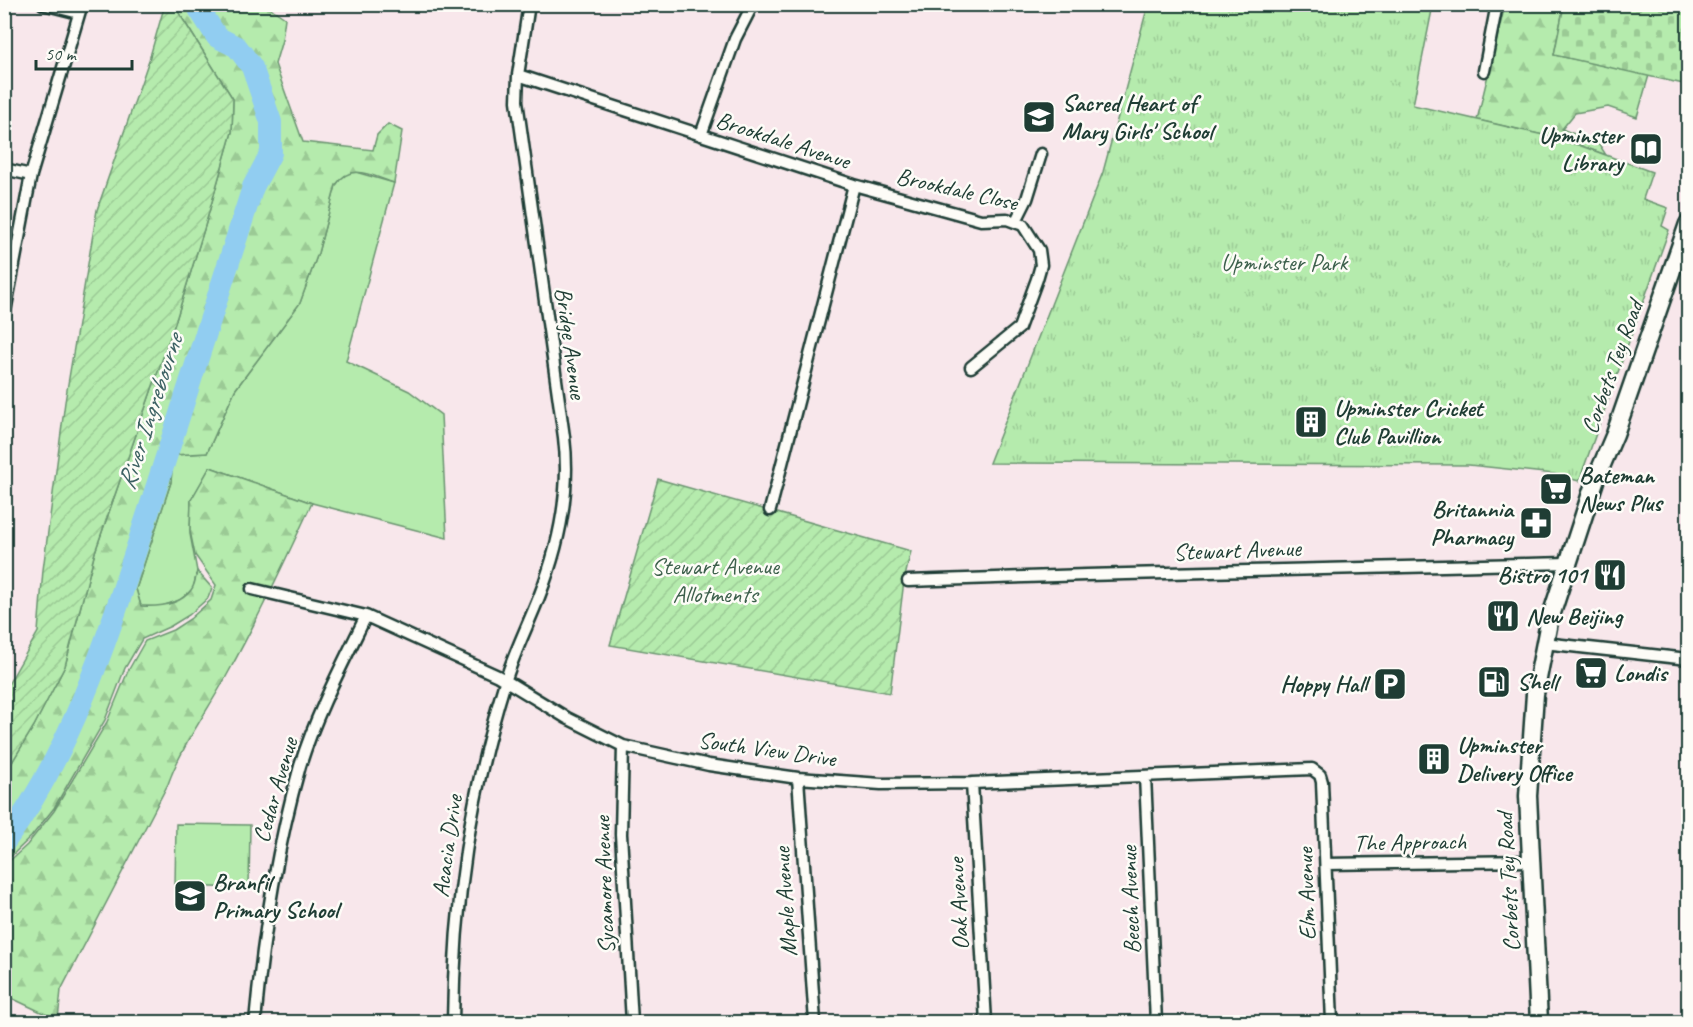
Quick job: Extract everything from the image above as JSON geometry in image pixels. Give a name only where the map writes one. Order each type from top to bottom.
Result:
[{"type":"main road","name":"Corbets Tey Road","points":[[1539,1023],[1528,796],[1535,694],[1544,643],[1594,481],[1615,434],[1689,224]]},
{"type":"street","points":[[4,317],[31,175],[81,9],[43,4]]},
{"type":"street","name":"Bridge Avenue","points":[[506,680],[540,594],[560,533],[566,480],[566,454],[517,101],[518,75],[529,4]]},
{"type":"street","points":[[701,135],[735,39],[753,4]]},
{"type":"street","points":[[1484,71],[1497,4]]},
{"type":"street","name":"Brookdale Avenue","points":[[518,75],[854,185],[770,510]]},
{"type":"street","points":[[1016,221],[1027,199],[1041,154]]},
{"type":"street","points":[[4,169],[31,175]]},
{"type":"street","name":"Brookdale Close","points":[[854,185],[981,220],[1016,221],[1023,225],[1040,250],[1041,265],[1019,328],[971,367]]},
{"type":"street","name":"Stewart Avenue","points":[[908,581],[1086,574],[1568,563]]},
{"type":"street","name":"South View Drive","points":[[252,589],[366,616],[506,680],[567,718],[623,746],[709,765],[798,778],[881,784],[972,783],[1312,769]]},
{"type":"street","name":"Cedar Avenue","points":[[255,1023],[261,960],[276,867],[301,764],[327,695],[366,616]]},
{"type":"street","points":[[1544,643],[1689,659]]},
{"type":"street","name":"Acacia Drive","points":[[453,1023],[459,903],[467,837],[476,786],[506,680]]},
{"type":"street","name":"Sycamore Avenue","points":[[623,746],[621,834],[632,1023]]},
{"type":"street","name":"Elm Avenue","points":[[1312,769],[1320,775],[1322,782],[1332,1023]]},
{"type":"street","name":"Beech Avenue","points":[[1145,776],[1156,1023]]},
{"type":"street","name":"Maple Avenue","points":[[798,778],[815,1023]]},
{"type":"street","name":"Oak Avenue","points":[[972,783],[986,1023]]},
{"type":"street","name":"The Approach","points":[[1326,864],[1531,861]]},
{"type":"green space","points":[[165,4],[174,5],[233,99],[232,132],[176,320],[95,552],[65,666],[34,726],[5,774],[5,690],[38,632],[43,570],[65,402],[97,210],[149,60]]},
{"type":"green space","points":[[174,5],[266,5],[285,18],[275,64],[303,142],[373,150],[377,135],[388,124],[402,131],[394,183],[370,174],[355,172],[342,178],[336,185],[318,253],[300,303],[235,390],[207,453],[173,455],[171,482],[136,589],[141,606],[169,604],[181,599],[191,590],[197,571],[212,588],[208,598],[189,615],[142,639],[125,668],[105,720],[54,808],[31,837],[5,862],[4,775],[34,726],[65,666],[95,552],[176,320],[232,132],[233,99]]},
{"type":"green space","name":"Upminster Park","points":[[1148,5],[1433,5],[1413,105],[1565,140],[1652,172],[1643,199],[1668,208],[1662,226],[1669,230],[1579,481],[1554,474],[1469,465],[989,463],[1103,172]]},
{"type":"green space","points":[[1505,5],[1564,5],[1554,55],[1649,75],[1637,117],[1608,107],[1575,113],[1562,129],[1599,144],[1606,155],[1565,140],[1477,120]]},
{"type":"green space","points":[[1564,5],[1688,5],[1688,85],[1554,55]]},
{"type":"green space","points":[[352,171],[394,183],[346,361],[409,391],[441,415],[447,538],[312,503],[210,467],[191,501],[190,534],[197,571],[193,589],[180,600],[159,607],[141,606],[136,589],[171,482],[173,455],[207,453],[235,390],[300,303],[318,253],[336,185],[343,175]]},
{"type":"green space","points":[[210,467],[312,503],[250,633],[180,756],[168,784],[61,990],[58,1020],[5,995],[4,866],[27,845],[54,811],[107,722],[128,671],[145,641],[173,630],[190,619],[211,600],[216,585],[195,555],[190,531],[191,500]]},
{"type":"green space","name":"Stewart Avenue Allotments","points":[[658,479],[911,551],[904,581],[890,693],[610,645]]},
{"type":"green space","points":[[176,824],[250,825],[249,888],[175,886]]},
{"type":"waterway","name":"River Ingrebourne","points":[[4,843],[30,805],[52,765],[90,681],[121,594],[253,187],[271,153],[271,122],[252,67],[237,47],[217,37],[199,9],[199,4]]},
{"type":"place","name":"Sacred Heart of Mary Girls' School","points":[[1039,117]]},
{"type":"place","name":"Upminster Library","points":[[1646,149]]},
{"type":"place","name":"Upminster Cricket Club Pavillion","points":[[1311,422]]},
{"type":"place","name":"Bateman News Plus","points":[[1556,489]]},
{"type":"place","name":"Britannia Pharmacy","points":[[1536,523]]},
{"type":"place","name":"Bistro 101","points":[[1610,575]]},
{"type":"place","name":"New Beijing","points":[[1503,616]]},
{"type":"place","name":"Londis","points":[[1591,673]]},
{"type":"place","name":"Shell","points":[[1494,682]]},
{"type":"place","name":"Hoppy Hall","points":[[1390,684]]},
{"type":"place","name":"Upminster Delivery Office","points":[[1434,759]]},
{"type":"place","name":"Branfil Primary School","points":[[190,896]]}]
